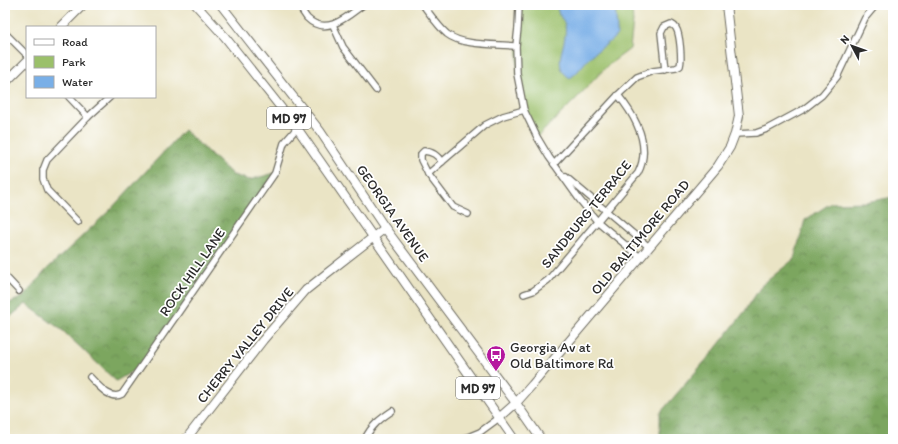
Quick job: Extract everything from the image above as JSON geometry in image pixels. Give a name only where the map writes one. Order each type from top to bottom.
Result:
[{"type":"main road","points":[[63,26],[83,5]]},
{"type":"main road","name":"MD 97","points":[[196,5],[225,37],[297,128],[514,439]]},
{"type":"main road","name":"GEORGIA AVENUE","points":[[221,5],[269,64],[320,131],[386,228],[516,403],[540,439]]},
{"type":"main road","name":"OLD BALTIMORE ROAD","points":[[499,418],[516,403],[649,247],[718,166],[730,147],[739,116],[726,5]]},
{"type":"main road","points":[[5,83],[26,62]]},
{"type":"main road","name":"CHERRY VALLEY DRIVE","points":[[186,439],[263,340],[306,290],[386,228]]},
{"type":"street","points":[[298,5],[308,18],[315,23],[326,25],[333,25],[345,19],[363,5]]},
{"type":"street","points":[[423,5],[446,33],[454,39],[464,42],[516,46]]},
{"type":"street","points":[[519,5],[516,46],[517,74],[524,110],[537,137],[579,199],[597,221],[640,257]]},
{"type":"street","points":[[735,134],[756,133],[767,129],[804,109],[822,95],[837,77],[865,18],[876,5]]},
{"type":"street","points":[[554,164],[618,95],[637,77],[653,71],[665,70],[678,67],[681,62],[678,32],[676,27],[671,24],[664,27],[661,33],[665,70]]},
{"type":"street","points":[[333,25],[343,47],[376,90]]},
{"type":"street","points":[[5,33],[26,54]]},
{"type":"street","name":"SANDBURG TERRACE","points":[[524,294],[533,291],[548,280],[638,172],[642,165],[644,158],[642,142],[636,120],[618,95]]},
{"type":"street","points":[[70,98],[88,117]]},
{"type":"street","points":[[78,222],[47,190],[43,179],[43,170],[47,160],[88,117],[109,98]]},
{"type":"street","points":[[428,174],[485,125],[503,116],[524,110]]},
{"type":"street","name":"ROCK HILL LANE","points":[[90,377],[112,396],[117,397],[122,394],[275,173],[284,143],[297,128]]},
{"type":"street","points":[[442,162],[435,154],[424,151],[421,154],[421,160],[428,174],[453,207],[468,214]]},
{"type":"street","points":[[562,174],[649,247]]},
{"type":"street","points":[[5,276],[20,291]]},
{"type":"street","points":[[365,439],[370,429],[380,419],[392,411]]},
{"type":"street","name":"OLD BALTIMORE ROAD","points":[[463,439],[480,432],[499,418]]},
{"type":"green space","points":[[519,5],[639,5],[632,9],[633,21],[630,49],[607,66],[537,137],[524,110],[517,74]]},
{"type":"green space","points":[[184,130],[233,175],[249,180],[275,173],[143,365],[116,381],[63,331],[26,304],[5,321],[5,305],[23,297],[47,269],[110,210]]},
{"type":"green space","points":[[893,197],[893,439],[660,439],[660,413],[712,353],[745,311],[762,285],[794,259],[805,220],[831,203],[866,202]]},
{"type":"water","points":[[557,5],[615,5],[617,35],[593,54],[576,74],[570,78],[564,73],[561,67],[561,54],[566,32],[564,22],[557,9]]},
{"type":"place","name":"Georgia Av at Old Baltimore Rd","points":[[496,372]]}]
